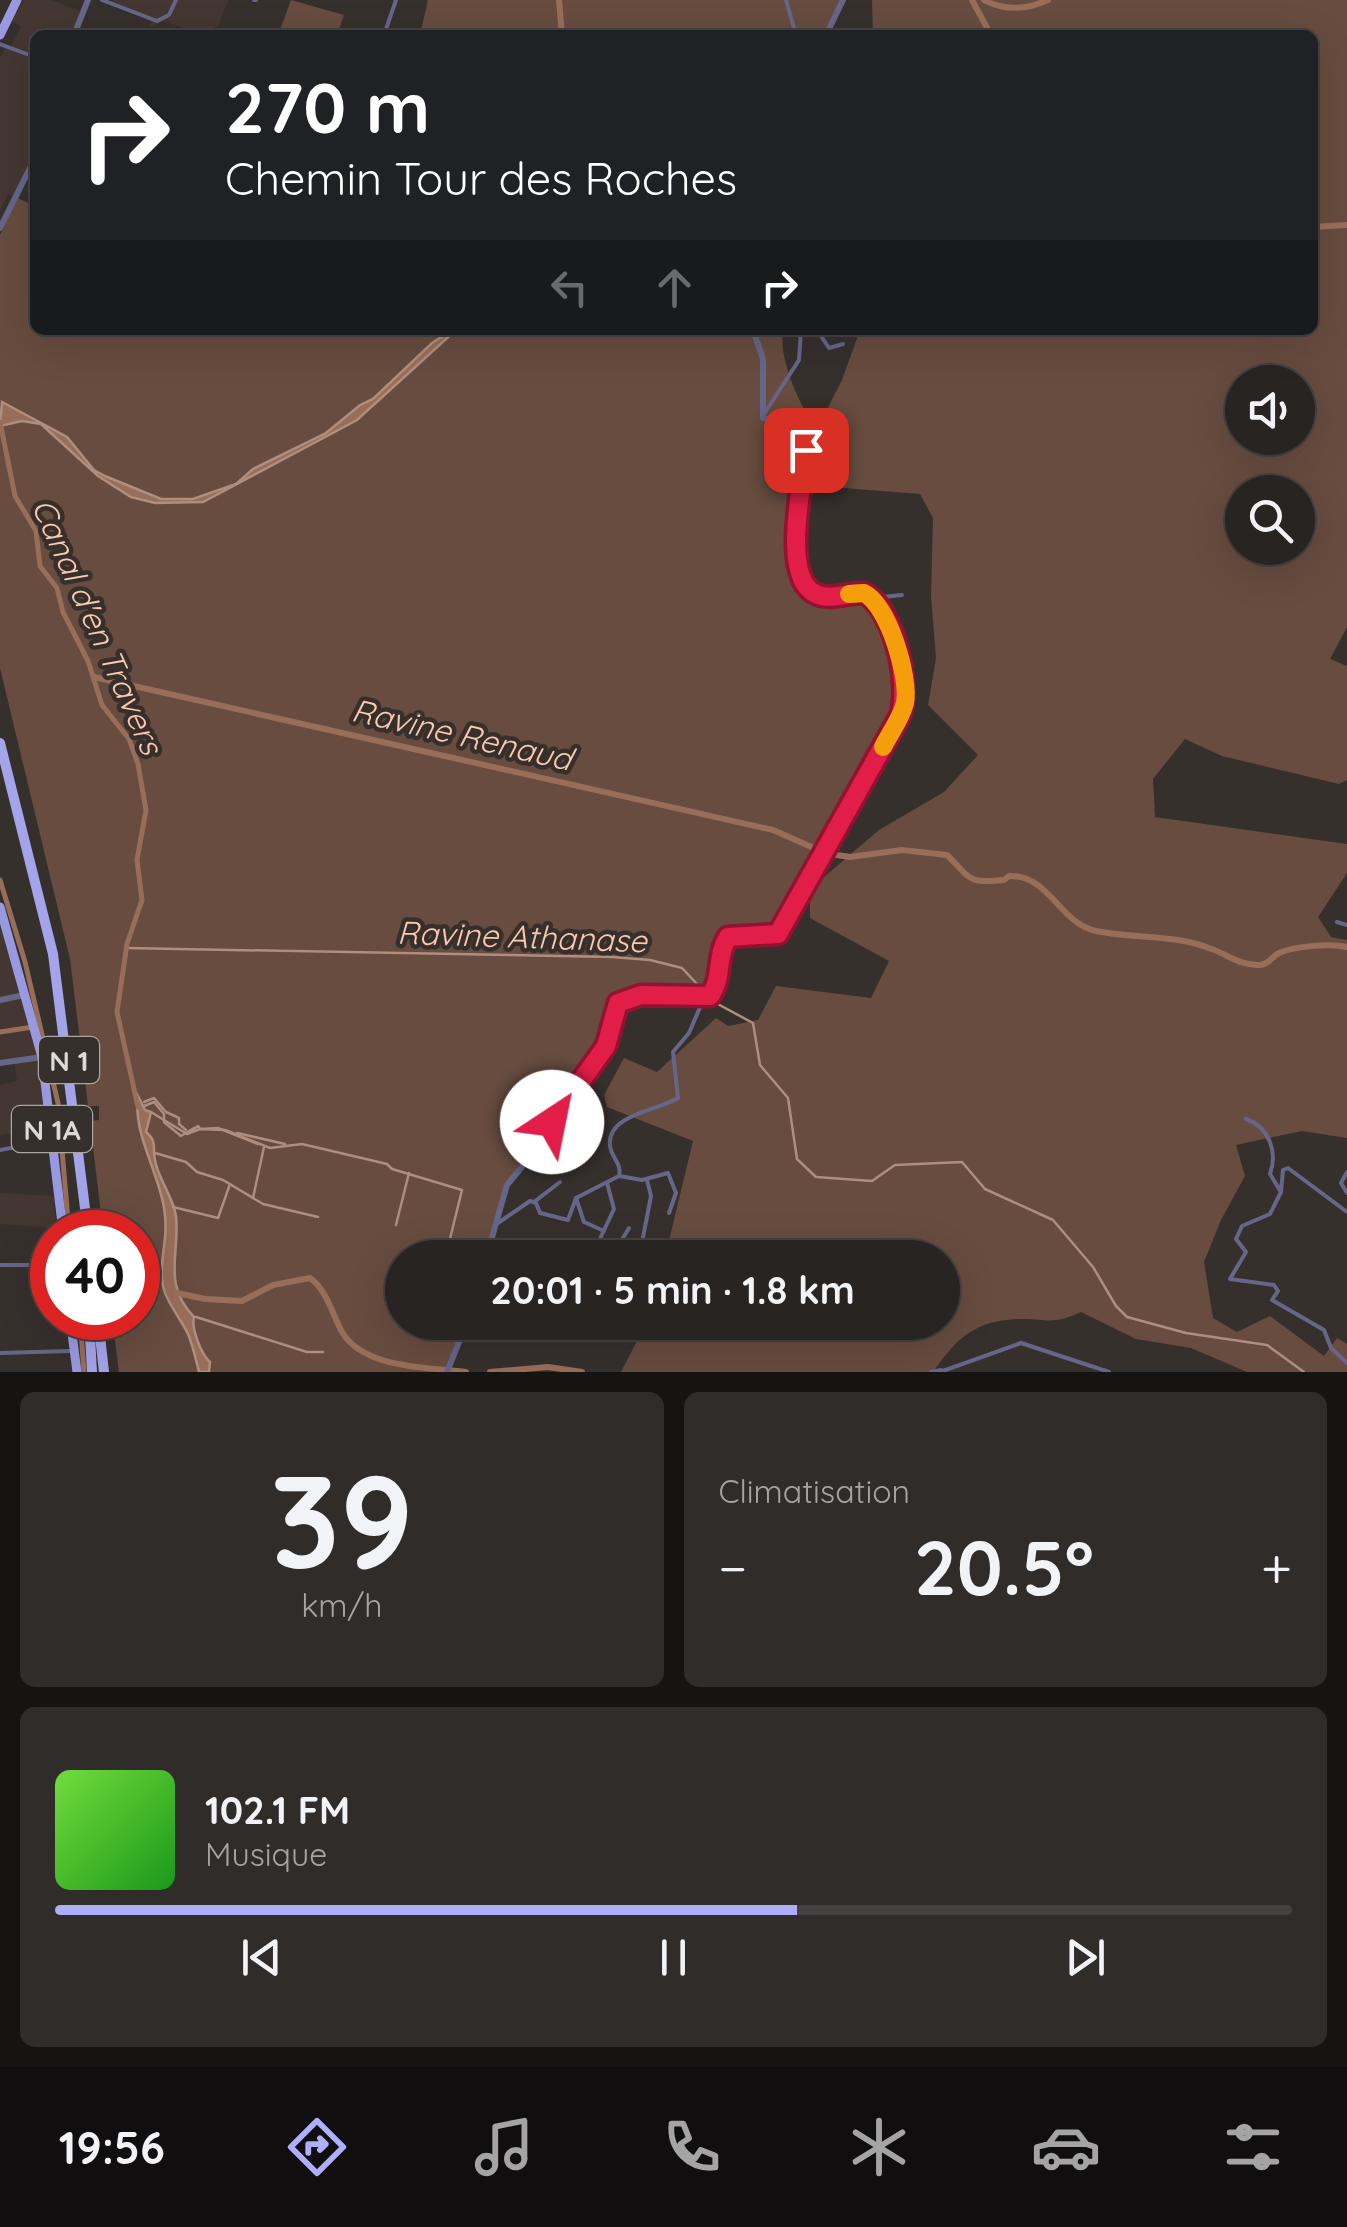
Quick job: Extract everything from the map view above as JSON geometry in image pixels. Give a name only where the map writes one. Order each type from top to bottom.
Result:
[{"type":"highway","name":"N 1","points":[[0,743],[53,954],[82,1210]]},
{"type":"highway","name":"N 1","points":[[0,766],[33,890],[57,1006],[82,1210]]},
{"type":"highway","points":[[95,1340],[98,1372]]},
{"type":"main road","points":[[0,33],[16,0]]},
{"type":"main road","name":"N 1A","points":[[0,906],[42,1057],[61,1210]]},
{"type":"main road","points":[[73,1340],[77,1372]]},
{"type":"street","points":[[76,30],[88,0]]},
{"type":"street","points":[[102,0],[157,21],[170,15],[176,0]]},
{"type":"street","points":[[386,30],[396,0]]},
{"type":"street","points":[[786,0],[795,30]]},
{"type":"street","points":[[828,30],[843,0]]},
{"type":"street","points":[[0,44],[30,55]]},
{"type":"street","points":[[2,224],[30,168]]},
{"type":"street","points":[[755,335],[763,359],[762,416]]},
{"type":"street","points":[[762,416],[799,360],[801,335]]},
{"type":"street","points":[[820,335],[829,348],[843,344]]},
{"type":"street","points":[[762,416],[791,426],[806,440],[802,498],[796,519],[797,566],[806,588],[827,597],[858,592],[873,598],[902,596]]},
{"type":"street","points":[[619,1176],[621,1168],[610,1146],[611,1138],[622,1121],[678,1098],[678,1066],[673,1052],[689,1034],[704,998],[716,988],[728,937],[778,934],[900,716],[906,690],[901,661],[873,598]]},
{"type":"street","points":[[1337,922],[1347,926]]},
{"type":"street","points":[[491,1240],[510,1179],[544,1140],[552,1122],[606,1046],[618,1003],[641,995],[704,998]]},
{"type":"street","points":[[0,1000],[24,996]]},
{"type":"street","points":[[0,1063],[42,1057]]},
{"type":"street","points":[[1246,1119],[1256,1122],[1268,1136],[1274,1156],[1270,1174],[1282,1192]]},
{"type":"street","points":[[0,1150],[53,1140]]},
{"type":"street","points":[[1347,1212],[1288,1168],[1282,1171],[1282,1192],[1270,1214],[1242,1226],[1236,1239],[1246,1252],[1230,1279],[1274,1285],[1278,1290],[1272,1300],[1324,1330],[1331,1348],[1347,1363]]},
{"type":"street","points":[[534,1202],[540,1214],[568,1220],[576,1198],[606,1181],[619,1176],[646,1179],[662,1172],[670,1175],[676,1199],[669,1213]]},
{"type":"street","points":[[1347,1172],[1341,1183],[1347,1193]]},
{"type":"street","points":[[642,1240],[651,1196],[646,1179]]},
{"type":"street","points":[[600,1240],[615,1204],[606,1181]]},
{"type":"street","points":[[496,1222],[501,1223],[514,1210],[534,1202],[560,1182]]},
{"type":"street","points":[[576,1198],[584,1222],[604,1231]]},
{"type":"street","points":[[622,1240],[629,1228]]},
{"type":"street","points":[[0,1265],[30,1265]]},
{"type":"street","points":[[448,1370],[460,1340]]},
{"type":"street","points":[[931,1372],[945,1371],[1021,1343],[1109,1372]]},
{"type":"street","points":[[0,1352],[75,1350]]},
{"type":"shaded area","points":[[25,0],[51,0],[83,12],[75,30],[30,30],[30,168],[17,198],[8,194],[0,212],[0,58],[6,46],[11,48],[21,26],[11,21]]},
{"type":"shaded area","points":[[114,0],[228,0],[219,24],[211,30],[190,30],[164,21],[149,27],[151,20],[112,4]]},
{"type":"shaded area","points":[[291,0],[344,15],[339,30],[280,30]]},
{"type":"shaded area","points":[[428,0],[843,0],[828,30],[421,30]]},
{"type":"shaded area","points":[[872,0],[1347,0],[1347,627],[1330,659],[1347,666],[1347,780],[1339,784],[1222,756],[1185,739],[1153,779],[1155,817],[1347,844],[1347,873],[1318,917],[1331,937],[1347,940],[1347,1138],[1302,1131],[1236,1145],[1245,1176],[1204,1262],[1213,1318],[1237,1332],[1270,1316],[1324,1356],[1337,1338],[1347,1344],[1347,1372],[1247,1372],[1191,1348],[1136,1339],[1081,1312],[1056,1320],[990,1323],[959,1341],[933,1372],[621,1372],[637,1340],[960,1340],[960,1240],[669,1240],[693,1141],[607,1107],[604,1095],[624,1058],[657,1072],[716,1018],[728,1026],[758,1020],[776,986],[871,998],[889,961],[810,918],[810,889],[879,830],[944,792],[978,755],[928,705],[936,658],[931,596],[933,518],[920,494],[804,485],[797,536],[806,587],[873,598],[898,651],[905,702],[778,933],[727,937],[710,996],[641,995],[618,1003],[609,1038],[544,1140],[507,1185],[491,1240],[385,1240],[385,1340],[460,1340],[447,1372],[119,1372],[115,1340],[160,1340],[160,1210],[100,1210],[90,1121],[99,1120],[99,1106],[88,1106],[70,959],[0,668],[0,235],[17,198],[30,204],[30,335],[783,335],[792,381],[817,429],[842,380],[858,335],[1318,335],[1318,30],[873,30]]},
{"type":"shaded area","points":[[450,335],[357,420],[203,502],[155,503],[131,497],[98,476],[41,424],[22,421],[0,426],[2,402],[67,437],[94,470],[105,476],[161,499],[193,499],[236,484],[253,469],[326,433],[373,399],[432,343]]},
{"type":"shaded area","points":[[0,906],[42,1057],[51,1126],[0,1135],[0,1085],[17,1081],[14,1061],[0,1063]]},
{"type":"shaded area","points":[[138,1096],[145,1110],[151,1112],[146,1132],[153,1142],[157,1167],[176,1216],[174,1269],[178,1293],[194,1317],[198,1341],[210,1362],[209,1372],[199,1372],[188,1334],[163,1286],[164,1208],[142,1139]]},
{"type":"shaded area","points":[[0,1193],[53,1196],[54,1210],[30,1210],[30,1226],[0,1224]]},
{"type":"waterway","points":[[559,0],[562,30]]},
{"type":"waterway","points":[[972,0],[988,30]]},
{"type":"waterway","points":[[984,0],[1016,8],[1048,0]]},
{"type":"waterway","points":[[1318,227],[1347,225]]},
{"type":"waterway","name":"Canal d'en Travers","points":[[0,422],[15,496],[36,531],[40,566],[57,588],[63,612],[88,661],[102,705],[129,739],[138,764],[146,810],[137,860],[142,900],[127,944],[117,1012],[138,1107]]},
{"type":"waterway","name":"Ravine Renaud","points":[[94,677],[773,830],[816,849]]},
{"type":"waterway","name":"Ravine Renaud","points":[[830,854],[850,857],[902,850],[947,855],[976,880],[1004,880],[1009,876],[1035,883],[1073,919],[1096,931],[1182,941],[1246,964],[1263,964],[1279,953],[1303,947],[1347,947]]},
{"type":"waterway","points":[[0,880],[25,962],[58,1103],[67,1210]]},
{"type":"waterway","name":"Ravine Athanase","points":[[126,948],[612,957],[682,968],[714,1002],[753,1023],[760,1065],[788,1098],[797,1159],[816,1177],[872,1181],[895,1165],[962,1162],[985,1189],[1053,1220],[1093,1267],[1127,1317],[1186,1333],[1267,1345],[1304,1372]]},
{"type":"waterway","points":[[0,1032],[33,1027]]},
{"type":"waterway","points":[[144,1102],[154,1098],[166,1112],[179,1118],[179,1124],[186,1130]]},
{"type":"waterway","points":[[144,1106],[154,1102],[164,1114],[164,1122],[181,1136],[194,1128]]},
{"type":"waterway","points":[[151,1112],[187,1134],[200,1129],[225,1130],[270,1148],[302,1144],[387,1164],[392,1169],[462,1190],[450,1240]]},
{"type":"waterway","points":[[190,1132],[198,1126],[218,1128],[258,1144]]},
{"type":"waterway","points":[[237,1133],[285,1144]]},
{"type":"waterway","points":[[253,1198],[264,1147]]},
{"type":"waterway","points":[[155,1153],[186,1162],[197,1172],[223,1180],[263,1204],[318,1217]]},
{"type":"waterway","points":[[396,1225],[409,1173]]},
{"type":"waterway","points":[[173,1207],[218,1218],[230,1184]]},
{"type":"waterway","points":[[173,1292],[242,1301],[273,1285],[310,1278],[325,1296],[342,1332],[365,1353],[398,1364],[466,1372]]},
{"type":"waterway","points":[[196,1317],[307,1352],[323,1352]]},
{"type":"waterway","points":[[82,1340],[84,1372]]},
{"type":"waterway","points":[[490,1372],[548,1367],[582,1372]]},
{"type":"slow traffic","points":[[849,594],[864,593],[873,598],[901,661],[905,702],[883,747]]},
{"type":"route","points":[[552,1122],[606,1046],[618,1003],[641,995],[710,996],[718,981],[723,944],[730,935],[778,934],[900,716],[906,690],[901,661],[879,606],[864,593],[827,597],[816,594],[806,588],[801,578],[796,519],[806,450]]}]
